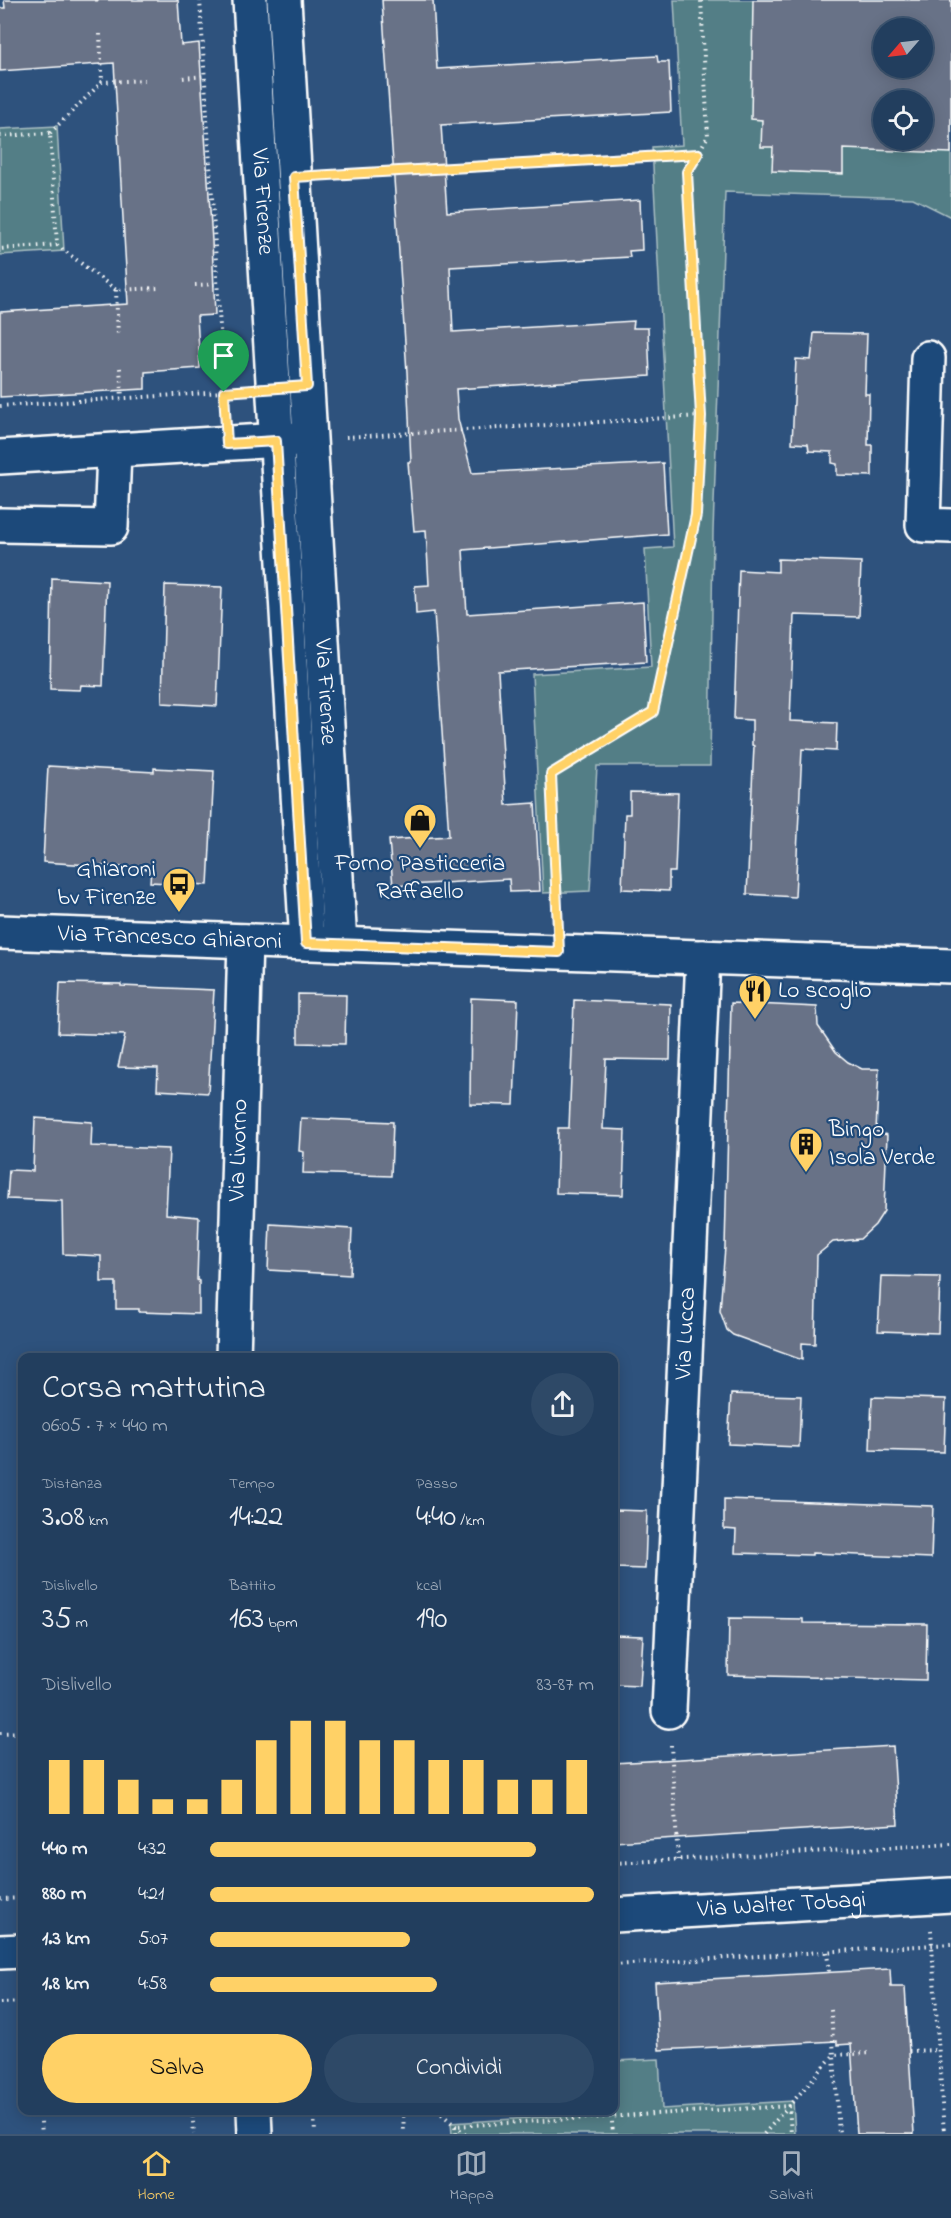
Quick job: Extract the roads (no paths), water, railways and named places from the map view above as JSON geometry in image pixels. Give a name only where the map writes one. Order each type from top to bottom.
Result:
[{"type":"street","name":"Via Firenze","points":[[250,0],[306,943]]},
{"type":"street","name":"Via Firenze","points":[[284,0],[340,944]]},
{"type":"street","points":[[928,358],[923,525],[951,526]]},
{"type":"street","points":[[0,458],[310,439]]},
{"type":"street","points":[[0,525],[111,527],[114,451]]},
{"type":"street","name":"Via Francesco Ghiaroni","points":[[0,932],[951,966]]},
{"type":"street","name":"Via Livorno","points":[[233,1353],[245,940]]},
{"type":"street","name":"Via Lucca","points":[[669,1711],[703,957]]},
{"type":"street","name":"Via Walter Tobagi","points":[[618,1915],[940,1895]]},
{"type":"street","points":[[0,1952],[18,1951]]},
{"type":"street","points":[[254,2115],[255,2134]]},
{"type":"place","name":"Forno Pasticceria Raffaello","points":[[420,849]]},
{"type":"place","name":"Ghiaroni bv Firenze","points":[[179,913]]},
{"type":"place","name":"Lo scoglio","points":[[755,1020]]},
{"type":"place","name":"Bingo Isola Verde","points":[[806,1173]]}]
